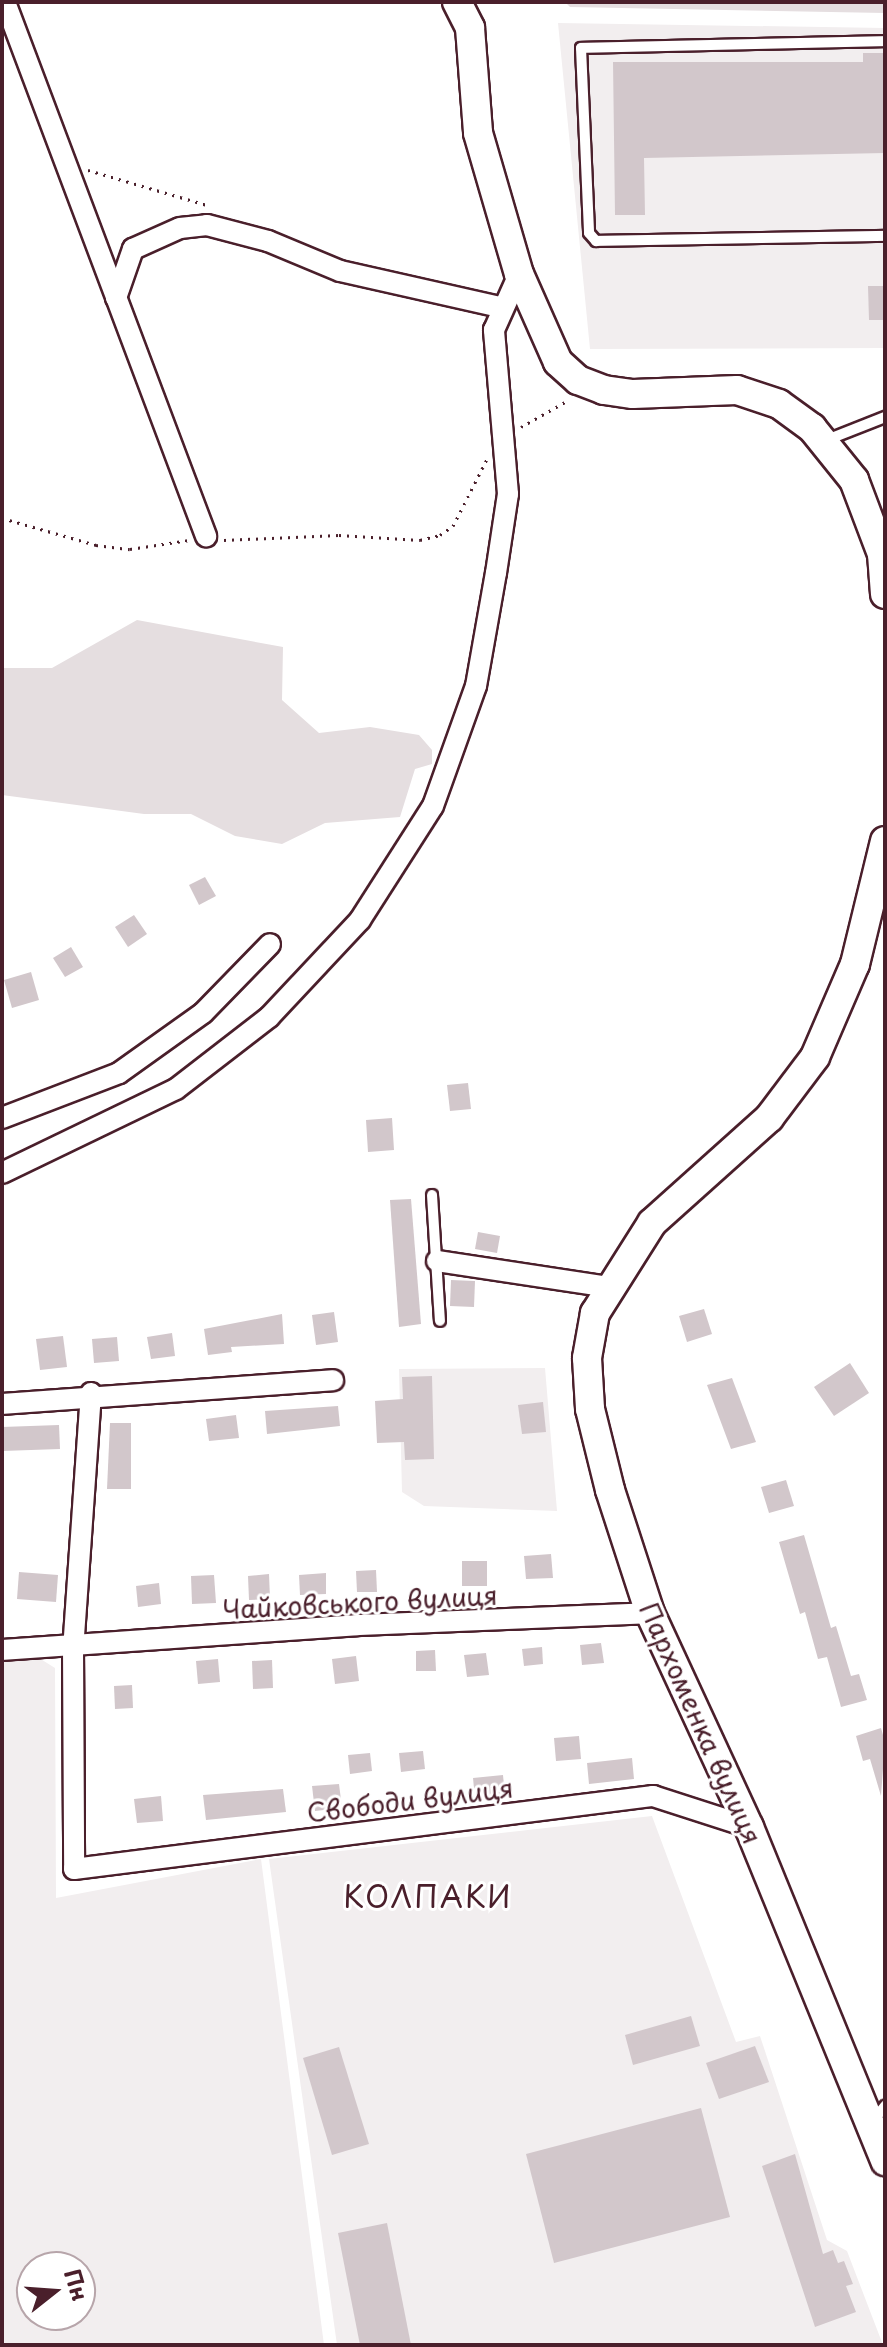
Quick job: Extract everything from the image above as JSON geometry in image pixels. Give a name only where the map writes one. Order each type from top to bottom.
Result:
[{"type":"main road","points":[[457,2],[470,28],[478,133],[519,274],[558,362],[578,380],[604,390],[633,394],[737,390],[779,404],[822,441],[854,480],[879,529],[885,594]]},
{"type":"main road","name":"Пархоменка вулиця","points":[[885,841],[880,899],[815,1057],[769,1118],[652,1223],[612,1281],[595,1313],[587,1358],[590,1409],[650,1613],[878,2115],[885,2161]]},
{"type":"street","points":[[5,2],[206,536]]},
{"type":"street","points":[[116,298],[133,249],[180,228],[207,225],[268,241],[340,271],[500,307]]},
{"type":"street","points":[[2,1173],[176,1089],[269,1017],[360,920],[433,806],[476,686],[508,494],[506,439],[494,330],[500,307],[519,274]]},
{"type":"street","points":[[2,1118],[119,1073],[203,1013],[270,944]]},
{"type":"street","points":[[437,1261],[612,1281]]},
{"type":"street","points":[[2,1404],[91,1393],[333,1380]]},
{"type":"street","points":[[73,1648],[91,1393]]},
{"type":"street","name":"Чайковського вулиця","points":[[2,1650],[73,1648],[357,1625],[650,1613]]},
{"type":"street","name":"Свободи вулиця","points":[[73,1648],[74,1869],[653,1796],[749,1827]]},
{"type":"lane","points":[[885,41],[581,48],[589,233],[596,241],[885,236]]},
{"type":"lane","points":[[822,441],[885,417]]},
{"type":"lane","points":[[432,1195],[440,1321]]},
{"type":"path","points":[[66,162],[212,207]]},
{"type":"path","points":[[2,518],[83,542],[130,549],[206,536],[240,542],[339,535],[420,540],[440,535],[453,526],[475,473],[506,439],[543,412],[604,390]]},
{"type":"shaded area","points":[[565,2],[885,2],[885,13],[570,7]]},
{"type":"shaded area","points":[[558,23],[885,28],[885,348],[590,349]]},
{"type":"shaded area","points":[[137,620],[283,647],[282,700],[319,733],[370,727],[419,735],[432,750],[432,764],[415,769],[400,817],[325,823],[282,844],[235,836],[191,814],[144,814],[2,795],[2,668],[52,668]]},
{"type":"shaded area","points":[[545,1368],[557,1511],[424,1506],[402,1492],[399,1369]]},
{"type":"shaded area","points":[[12,1657],[39,1658],[55,1668],[56,1898],[261,1859],[324,2345],[2,2345],[2,1661]]},
{"type":"shaded area","points":[[652,1816],[736,2042],[760,2036],[827,2240],[847,2251],[883,2345],[337,2345],[269,1859]]},
{"type":"building","points":[[863,53],[885,53],[885,153],[644,158],[645,215],[615,215],[613,62],[863,62]]},
{"type":"building","points":[[868,286],[885,286],[885,320],[869,320]]},
{"type":"building","points":[[205,877],[216,896],[199,905],[189,885]]},
{"type":"building","points":[[134,915],[147,934],[128,947],[115,927]]},
{"type":"building","points":[[71,947],[83,967],[65,977],[53,958]]},
{"type":"building","points":[[31,972],[39,1000],[12,1008],[4,980]]},
{"type":"building","points":[[468,1083],[471,1109],[450,1111],[447,1085]]},
{"type":"building","points":[[392,1118],[394,1150],[368,1152],[366,1120]]},
{"type":"building","points":[[411,1199],[421,1324],[399,1327],[390,1200]]},
{"type":"building","points":[[478,1232],[500,1236],[497,1253],[475,1249]]},
{"type":"building","points":[[451,1280],[475,1281],[474,1307],[450,1306]]},
{"type":"building","points":[[704,1309],[712,1334],[687,1342],[679,1316]]},
{"type":"building","points":[[334,1312],[338,1342],[316,1345],[312,1315]]},
{"type":"building","points":[[282,1314],[284,1344],[231,1347],[232,1352],[208,1355],[204,1329]]},
{"type":"building","points":[[172,1333],[175,1356],[151,1359],[147,1337]]},
{"type":"building","points":[[63,1336],[67,1367],[40,1370],[36,1339]]},
{"type":"building","points":[[117,1337],[119,1361],[94,1363],[92,1339]]},
{"type":"building","points":[[850,1363],[869,1393],[834,1416],[814,1387]]},
{"type":"building","points":[[432,1376],[434,1459],[405,1460],[404,1442],[377,1443],[375,1401],[403,1399],[402,1377]]},
{"type":"building","points":[[732,1378],[756,1442],[731,1449],[707,1385]]},
{"type":"building","points":[[543,1402],[546,1432],[522,1434],[518,1405]]},
{"type":"building","points":[[338,1406],[340,1426],[267,1434],[265,1411]]},
{"type":"building","points":[[236,1415],[239,1438],[209,1441],[206,1419]]},
{"type":"building","points":[[110,1423],[131,1423],[131,1489],[107,1489]]},
{"type":"building","points":[[59,1425],[60,1449],[2,1451],[2,1427]]},
{"type":"building","points":[[786,1480],[794,1506],[769,1513],[761,1487]]},
{"type":"building","points":[[804,1535],[831,1628],[836,1626],[851,1676],[859,1674],[867,1700],[841,1707],[827,1657],[818,1659],[805,1612],[800,1614],[779,1542]]},
{"type":"building","points":[[551,1554],[553,1578],[526,1579],[524,1556]]},
{"type":"building","points":[[462,1561],[487,1561],[487,1586],[462,1586]]},
{"type":"building","points":[[376,1570],[377,1592],[357,1592],[356,1571]]},
{"type":"building","points":[[19,1572],[58,1575],[56,1602],[17,1599]]},
{"type":"building","points":[[326,1573],[326,1594],[300,1595],[299,1575]]},
{"type":"building","points":[[269,1574],[270,1599],[249,1600],[248,1576]]},
{"type":"building","points":[[214,1575],[216,1603],[192,1604],[191,1576]]},
{"type":"building","points":[[159,1583],[161,1604],[138,1607],[136,1586]]},
{"type":"building","points":[[601,1643],[604,1663],[582,1665],[580,1645]]},
{"type":"building","points":[[542,1647],[543,1664],[524,1666],[522,1649]]},
{"type":"building","points":[[435,1650],[436,1671],[416,1671],[416,1651]]},
{"type":"building","points":[[486,1653],[489,1675],[467,1677],[464,1655]]},
{"type":"building","points":[[356,1656],[359,1681],[335,1684],[332,1659]]},
{"type":"building","points":[[218,1659],[220,1682],[198,1684],[196,1661]]},
{"type":"building","points":[[272,1660],[273,1688],[253,1689],[252,1661]]},
{"type":"building","points":[[132,1685],[133,1708],[115,1709],[114,1686]]},
{"type":"building","points":[[881,1728],[885,1742],[881,1796],[870,1759],[863,1761],[856,1736]]},
{"type":"building","points":[[579,1736],[581,1759],[556,1761],[554,1738]]},
{"type":"building","points":[[423,1751],[425,1769],[401,1772],[399,1753]]},
{"type":"building","points":[[370,1753],[372,1771],[350,1774],[348,1755]]},
{"type":"building","points":[[632,1758],[634,1779],[589,1784],[587,1763]]},
{"type":"building","points":[[503,1775],[505,1796],[475,1799],[473,1778]]},
{"type":"building","points":[[339,1784],[342,1808],[315,1811],[312,1786]]},
{"type":"building","points":[[283,1789],[286,1812],[206,1820],[203,1795]]},
{"type":"building","points":[[161,1796],[163,1821],[137,1823],[134,1799]]},
{"type":"building","points":[[691,2016],[700,2046],[633,2065],[625,2035]]},
{"type":"building","points":[[755,2046],[769,2082],[719,2099],[706,2063]]},
{"type":"building","points":[[339,2047],[369,2144],[332,2155],[303,2058]]},
{"type":"building","points":[[701,2108],[730,2217],[554,2263],[526,2154]]},
{"type":"building","points":[[795,2154],[823,2254],[833,2250],[838,2263],[844,2261],[853,2284],[846,2286],[856,2312],[815,2327],[762,2166]]},
{"type":"building","points":[[387,2223],[411,2345],[360,2345],[338,2233]]},
{"type":"district","name":"КОЛПАКИ","points":[[428,1896]]}]
